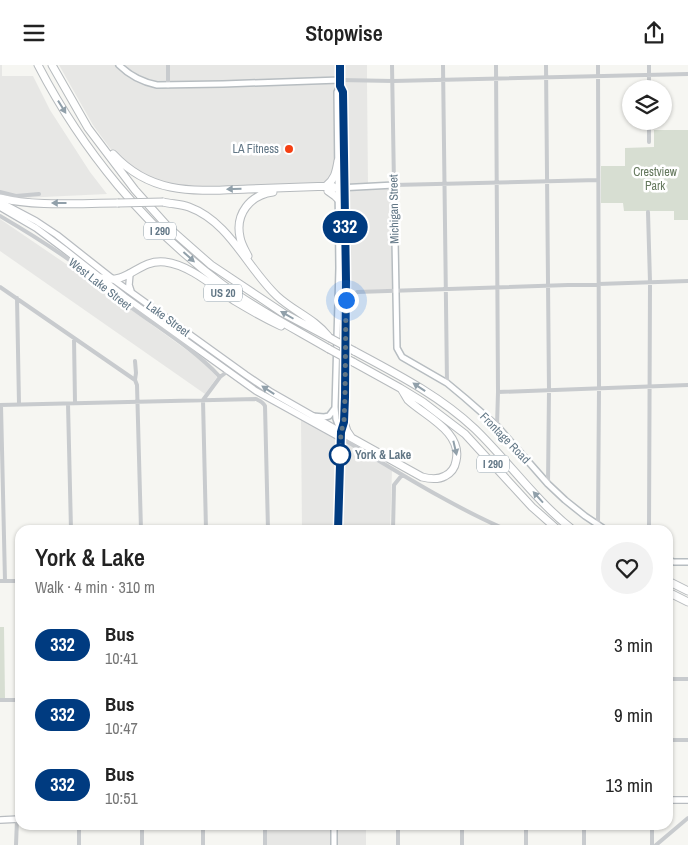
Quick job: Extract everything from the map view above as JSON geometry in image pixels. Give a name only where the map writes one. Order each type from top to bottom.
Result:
[{"type":"highway","name":"I 290","points":[[38,65],[48,84],[106,172],[142,212],[198,265],[223,285],[260,309],[400,388],[423,403],[464,434],[532,507],[552,525]]},
{"type":"highway","name":"I 290","points":[[52,65],[88,128],[135,190],[170,229],[211,265],[283,313],[411,381],[456,413],[493,447],[542,502],[567,525]]},
{"type":"highway","points":[[88,128],[120,161],[138,176],[159,185],[201,191],[327,188],[338,200]]},
{"type":"highway","points":[[327,188],[334,178],[338,161]]},
{"type":"highway","points":[[257,273],[240,236],[240,218],[250,202],[257,196],[265,193],[332,186],[339,188]]},
{"type":"highway","points":[[0,200],[33,203],[163,202],[188,207],[200,212],[223,230],[269,288],[284,303],[323,329],[330,338]]},
{"type":"highway","name":"US 20","points":[[114,280],[152,263],[176,264],[270,321],[329,349]]},
{"type":"highway","points":[[101,278],[114,280]]},
{"type":"highway","points":[[341,435],[351,438],[428,479],[444,477],[452,471],[456,464],[457,454],[453,439],[437,422],[408,399],[400,388]]},
{"type":"highway","points":[[344,422],[346,431],[351,438]]},
{"type":"highway","points":[[673,584],[688,591]]},
{"type":"highway","points":[[673,594],[688,602]]},
{"type":"main road","points":[[120,65],[135,78],[147,83],[168,86],[340,83]]},
{"type":"main road","points":[[338,525],[341,435],[344,422],[346,281],[338,161],[337,92],[340,83],[340,65]]},
{"type":"main road","points":[[340,83],[343,92],[338,200],[339,268],[336,419],[341,435]]},
{"type":"main road","points":[[339,188],[394,185]]},
{"type":"main road","name":"Michigan Street","points":[[394,185],[395,290],[397,348],[399,353]]},
{"type":"main road","name":"Lake Street","points":[[0,200],[43,225],[114,280],[246,375],[341,435]]},
{"type":"main road","name":"Lake Street","points":[[0,207],[36,228],[125,297],[256,391],[341,435]]},
{"type":"main road","points":[[130,273],[128,285],[134,294]]},
{"type":"main road","name":"Frontage Road","points":[[399,353],[402,357],[447,383],[497,426],[565,501],[598,525]]},
{"type":"main road","points":[[310,415],[329,416],[336,407]]},
{"type":"main road","points":[[673,562],[688,562]]},
{"type":"main road","points":[[673,800],[688,800]]},
{"type":"main road","points":[[0,820],[15,819]]},
{"type":"main road","points":[[334,830],[334,845]]},
{"type":"street","points":[[168,65],[168,86]]},
{"type":"street","name":"Michigan Street","points":[[392,65],[394,185]]},
{"type":"street","points":[[444,65],[447,383]]},
{"type":"street","points":[[496,65],[497,426]]},
{"type":"street","points":[[546,65],[548,484]]},
{"type":"street","points":[[598,65],[598,525]]},
{"type":"street","points":[[649,65],[649,80]]},
{"type":"street","points":[[340,83],[688,74]]},
{"type":"street","points":[[649,130],[649,142]]},
{"type":"street","points":[[394,185],[598,180]]},
{"type":"street","points":[[0,191],[16,196],[39,194]]},
{"type":"street","points":[[648,212],[650,282],[649,525]]},
{"type":"street","name":"West Lake Street","points":[[0,216],[72,262],[130,308],[190,350],[220,377]]},
{"type":"street","points":[[357,292],[688,281]]},
{"type":"street","points":[[0,287],[135,380]]},
{"type":"street","points":[[17,298],[19,404]]},
{"type":"street","points":[[74,338],[75,403]]},
{"type":"street","points":[[135,361],[138,402],[141,525]]},
{"type":"street","points":[[206,525],[203,400],[220,377],[228,371]]},
{"type":"street","points":[[498,392],[688,385]]},
{"type":"street","points":[[15,581],[2,581],[0,405],[256,399],[263,402],[265,407],[268,525]]},
{"type":"street","points":[[68,404],[71,525]]},
{"type":"street","points":[[341,435],[402,475],[466,511],[496,525]]},
{"type":"street","points":[[393,525],[394,485],[402,475]]},
{"type":"street","points":[[673,679],[688,679]]},
{"type":"street","points":[[0,700],[15,700]]},
{"type":"street","points":[[673,740],[688,740]]},
{"type":"street","points":[[654,845],[687,819]]},
{"type":"street","points":[[16,845],[17,830]]},
{"type":"street","points":[[79,830],[79,845]]},
{"type":"street","points":[[142,830],[142,845]]},
{"type":"street","points":[[203,830],[203,845]]},
{"type":"street","points":[[265,830],[265,845]]},
{"type":"street","points":[[398,830],[398,845]]},
{"type":"street","points":[[462,830],[462,845]]},
{"type":"street","points":[[526,830],[526,845]]},
{"type":"street","points":[[584,830],[584,845]]},
{"type":"street","points":[[652,830],[654,845]]},
{"type":"shaded area","points":[[0,65],[2,65],[2,76],[33,76],[50,110],[90,172],[107,194],[22,198],[0,194]]},
{"type":"shaded area","points":[[59,65],[339,65],[340,184],[204,188],[159,183],[122,161],[109,147],[93,125]]},
{"type":"shaded area","points":[[341,65],[367,65],[367,80],[341,79]]},
{"type":"shaded area","points":[[341,82],[367,82],[368,185],[342,186]]},
{"type":"shaded area","points":[[392,187],[394,289],[346,291],[344,189]]},
{"type":"shaded area","points":[[0,219],[94,283],[202,361],[217,377],[205,394],[0,251]]},
{"type":"shaded area","points":[[301,419],[335,439],[334,525],[302,525]]},
{"type":"shaded area","points":[[348,444],[392,471],[390,525],[342,525],[343,447]]},
{"type":"shaded area","points":[[267,830],[331,830],[331,845],[267,845]]},
{"type":"shaded area","points":[[338,830],[366,830],[366,845],[338,845]]},
{"type":"green space","name":"Crestview Park","points":[[654,130],[688,130],[688,220],[674,220],[674,211],[624,211],[623,203],[601,203],[601,166],[625,166],[625,148],[654,147]]},
{"type":"green space","points":[[0,627],[4,627],[5,698],[0,698]]},
{"type":"bus line","name":"332","points":[[338,525],[341,432],[344,422],[345,397],[346,281],[343,92],[340,86],[340,65]]},
{"type":"place","name":"LA Fitness","points":[[289,149]]},
{"type":"place","name":"York & Lake","points":[[340,455]]},
{"type":"route","points":[[340,455],[345,397],[346,300]]}]
